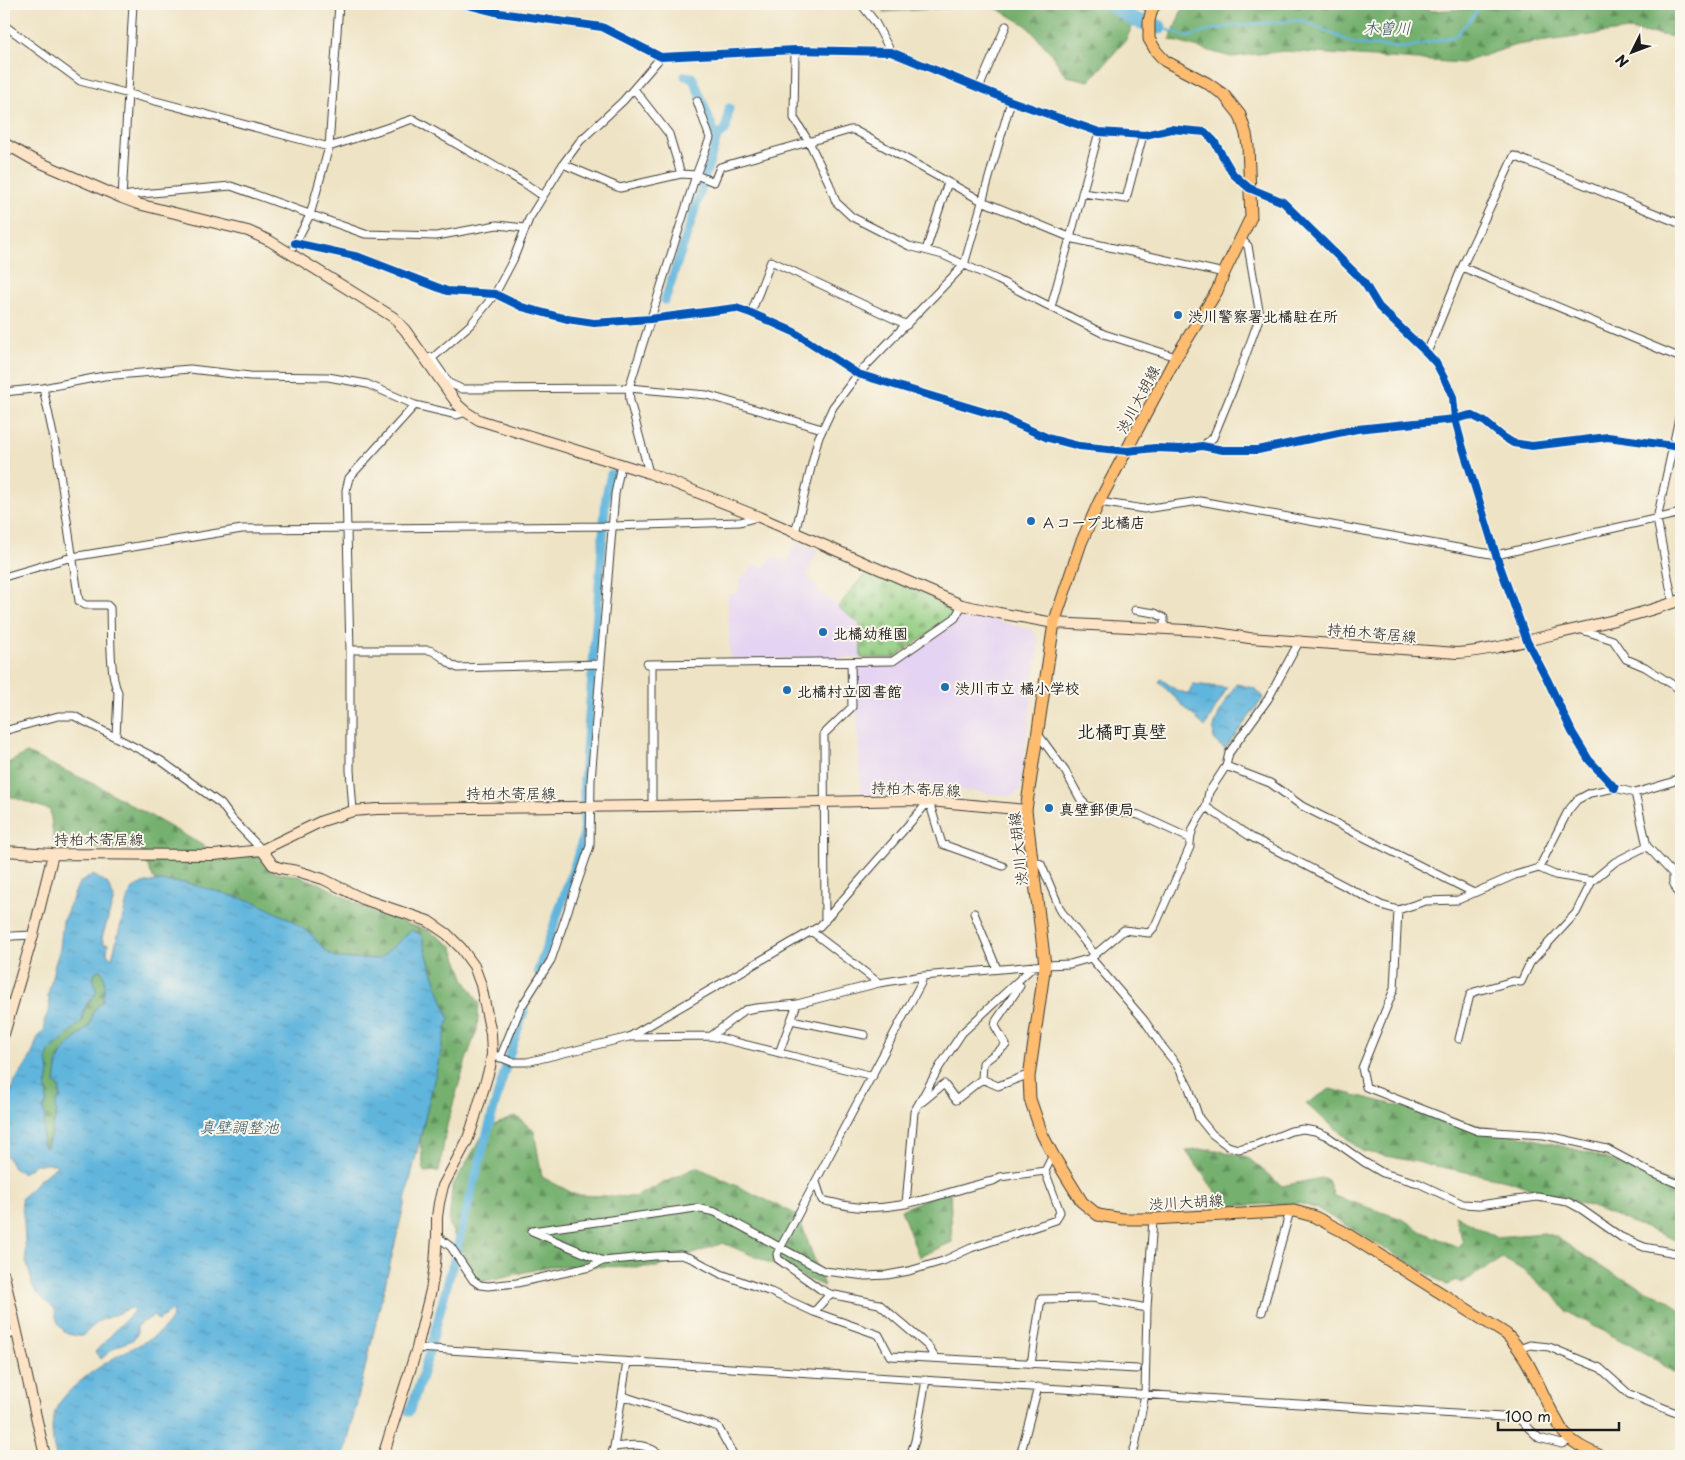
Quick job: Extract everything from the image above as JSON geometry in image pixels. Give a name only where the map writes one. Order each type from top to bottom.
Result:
[{"type":"main road","name":"渋川大胡線","points":[[1153,10],[1149,38],[1165,61],[1207,83],[1224,96],[1240,115],[1248,146],[1251,217],[1217,291],[1176,357],[1099,502],[1080,543],[1054,623],[1026,810],[1032,858],[1040,965],[1030,1074],[1030,1099],[1034,1116],[1053,1155],[1082,1202],[1098,1215],[1116,1219],[1153,1219],[1290,1211],[1313,1216],[1342,1231],[1510,1338],[1525,1357],[1560,1426],[1571,1440]]},
{"type":"main road","points":[[1571,1440],[1585,1450],[1601,1456]]},
{"type":"street","points":[[122,198],[133,4]]},
{"type":"street","points":[[293,248],[310,215],[329,147],[339,4]]},
{"type":"street","points":[[467,4],[500,13],[602,27],[661,56],[795,50],[891,52],[1012,101],[1099,132],[1143,135],[1171,129],[1205,132],[1214,141],[1233,174],[1249,188],[1283,202],[1365,284],[1379,307],[1390,319],[1436,363],[1453,398],[1462,445],[1496,555],[1526,641],[1548,678],[1572,732],[1589,760],[1615,788]]},
{"type":"street","points":[[861,4],[875,22],[891,52]]},
{"type":"street","points":[[1141,4],[1153,10]]},
{"type":"street","points":[[4,25],[80,81],[329,147],[413,119],[524,183],[543,196]]},
{"type":"street","points":[[979,88],[1006,26]]},
{"type":"street","points":[[795,50],[794,118],[809,142],[829,182],[836,202],[852,217],[909,246],[943,255],[998,280],[1104,334],[1176,357]]},
{"type":"street","points":[[430,360],[471,324],[496,294],[513,260],[525,228],[563,164],[580,141],[634,89],[661,56]]},
{"type":"street","points":[[634,89],[669,134],[681,174]]},
{"type":"street","points":[[649,473],[630,401],[629,388],[710,138],[697,101]]},
{"type":"street","points":[[795,533],[822,429],[834,408],[858,374],[964,265],[1012,101]]},
{"type":"street","points":[[563,164],[620,188],[681,174],[698,176],[714,182],[720,167],[854,130],[982,201],[1070,237],[1224,273]]},
{"type":"street","points":[[1051,307],[1099,132]]},
{"type":"street","points":[[1082,193],[1126,199],[1143,135]]},
{"type":"street","points":[[4,143],[9,152],[138,204],[248,231],[270,241],[293,248],[359,257],[448,292],[496,294],[522,307],[567,319],[594,322],[650,319],[736,308],[794,332],[858,374],[1001,417],[1048,438],[1079,446],[1127,451],[1155,448],[1181,449],[1202,446],[1223,450],[1258,450],[1357,429],[1456,420],[1472,415],[1485,422],[1513,443],[1532,446],[1608,437],[1678,447]]},
{"type":"street","points":[[1427,353],[1462,267],[1514,156],[1681,224]]},
{"type":"street","points":[[926,250],[948,182]]},
{"type":"street","points":[[122,198],[129,195],[231,186],[365,234],[436,236],[497,226],[525,228]]},
{"type":"street","points":[[1202,446],[1213,438],[1260,316],[1248,246],[1241,238]]},
{"type":"street","points":[[293,248],[393,317],[449,383],[462,389],[629,388],[707,395],[822,429]]},
{"type":"street","points":[[751,313],[771,262],[907,325]]},
{"type":"street","points":[[1462,267],[1681,358]]},
{"type":"street","points":[[4,392],[43,388],[104,376],[190,369],[250,376],[338,379],[367,384],[415,405],[457,415],[466,412],[452,396],[430,360]]},
{"type":"street","points":[[43,388],[57,454],[79,601],[84,605],[107,605],[110,608],[113,670],[115,686],[118,692],[116,737]]},
{"type":"street","points":[[353,811],[350,770],[350,650],[346,490],[349,478],[415,405]]},
{"type":"street","points":[[1677,601],[1657,519],[1678,447],[1681,409]]},
{"type":"street","name":"持柏木寄居線","points":[[466,412],[488,423],[649,473],[759,517],[962,605],[1000,614],[1054,623],[1164,629],[1249,638],[1300,640],[1457,653],[1486,650],[1577,629],[1631,616],[1677,601]]},
{"type":"street","points":[[383,1456],[417,1348],[431,1290],[437,1236],[436,1217],[443,1186],[467,1141],[490,1067],[499,1057],[520,1009],[551,960],[588,855],[592,837],[591,780],[599,664],[615,494],[621,465]]},
{"type":"street","points":[[1099,502],[1144,509],[1200,501],[1496,555],[1681,513]]},
{"type":"street","points":[[4,577],[72,556],[242,529],[595,524],[612,526],[740,522],[759,517]]},
{"type":"street","points":[[652,806],[649,664],[894,661],[955,618],[962,605]]},
{"type":"street","points":[[1134,610],[1155,613],[1164,618],[1164,629]]},
{"type":"street","points":[[1577,629],[1613,640],[1626,658],[1645,667],[1681,690]]},
{"type":"street","points":[[710,1036],[745,1010],[797,1004],[879,983],[924,976],[1070,964],[1093,957],[1124,930],[1149,933],[1155,926],[1190,847],[1192,828],[1206,807],[1209,792],[1226,766],[1229,753],[1268,699],[1300,640]]},
{"type":"street","points":[[350,650],[429,650],[437,653],[452,666],[458,668],[599,664]]},
{"type":"street","points":[[825,921],[824,734],[852,707],[851,662]]},
{"type":"street","points":[[4,731],[58,716],[74,716],[160,760],[221,804],[232,819],[274,865],[323,880],[363,899],[428,921],[447,934],[468,957],[478,976],[491,1034],[499,1057],[512,1062],[527,1062],[629,1037],[710,1036],[873,1076]]},
{"type":"street","points":[[1038,734],[1065,771],[1081,800],[1087,806],[1139,815],[1190,838]]},
{"type":"street","points":[[1226,766],[1270,783],[1302,806],[1474,893]]},
{"type":"street","points":[[1539,868],[1568,810],[1577,800],[1590,793],[1615,788],[1635,793],[1672,782],[1681,777]]},
{"type":"street","points":[[1635,793],[1648,846],[1673,874],[1681,876]]},
{"type":"street","points":[[929,801],[942,844],[1003,866]]},
{"type":"street","points":[[629,1037],[825,921],[929,801]]},
{"type":"street","name":"持柏木寄居線","points":[[4,851],[52,854],[214,855],[262,850],[322,822],[353,811],[377,809],[929,801],[1026,810]]},
{"type":"street","points":[[1206,807],[1276,851],[1381,905],[1398,910],[1426,901],[1458,900],[1515,875],[1539,868],[1555,874],[1592,881]]},
{"type":"street","points":[[1459,1039],[1470,995],[1474,992],[1513,981],[1521,982],[1530,963],[1576,913],[1592,881],[1615,862],[1648,846]]},
{"type":"street","points":[[4,1034],[33,935],[52,854]]},
{"type":"street","points":[[1032,858],[1041,864],[1061,911],[1093,957],[1144,1020],[1160,1045],[1177,1065],[1189,1088],[1199,1118],[1212,1134],[1228,1146],[1238,1149],[1256,1145],[1291,1131],[1315,1131],[1327,1136],[1383,1173],[1418,1183],[1463,1204],[1479,1205],[1537,1197],[1568,1202],[1582,1209],[1621,1237],[1644,1247],[1681,1254]]},
{"type":"street","points":[[1673,874],[1673,882],[1681,900]]},
{"type":"street","points":[[1398,910],[1394,989],[1362,1068],[1366,1087],[1478,1132],[1544,1135],[1607,1149],[1650,1172],[1681,1185]]},
{"type":"street","points":[[974,913],[996,969]]},
{"type":"street","points":[[811,931],[879,983]]},
{"type":"street","points":[[4,938],[33,935]]},
{"type":"street","points":[[906,1204],[914,1112],[940,1066],[962,1033],[1017,982],[1040,965]]},
{"type":"street","points":[[924,976],[873,1076],[776,1254],[778,1259],[830,1294],[879,1304],[928,1346],[934,1358]]},
{"type":"street","points":[[918,1106],[944,1084],[956,1100],[982,1079],[983,1063],[1006,1045],[996,1026],[996,1021],[1020,986],[1017,982]]},
{"type":"street","points":[[779,1053],[797,1004]]},
{"type":"street","points":[[791,1020],[864,1035]]},
{"type":"street","points":[[982,1079],[998,1086],[1030,1074]]},
{"type":"street","points":[[604,1261],[532,1231],[696,1208],[715,1212],[824,1271],[866,1276],[909,1271],[943,1261],[972,1248],[1056,1220],[1060,1212],[1045,1171],[1053,1155]]},
{"type":"street","points":[[816,1182],[822,1200],[849,1206],[879,1207],[906,1204],[937,1197],[993,1181],[1000,1177],[1045,1171]]},
{"type":"street","points":[[1262,1312],[1290,1211]]},
{"type":"street","points":[[1131,1456],[1135,1447],[1145,1394],[1147,1308],[1153,1219]]},
{"type":"street","points":[[437,1236],[451,1247],[473,1280],[480,1285],[488,1286],[517,1282],[580,1269],[604,1261],[681,1255],[693,1259],[721,1274],[771,1292],[814,1312],[879,1335],[890,1356],[1138,1370]]},
{"type":"street","points":[[4,1276],[45,1456]]},
{"type":"street","points":[[814,1312],[830,1294]]},
{"type":"street","points":[[1031,1364],[1041,1299],[1093,1298],[1147,1308]]},
{"type":"street","points":[[4,1337],[16,1332]]},
{"type":"street","points":[[1520,1349],[1530,1345],[1550,1347],[1600,1368],[1629,1394],[1681,1416]]},
{"type":"street","points":[[417,1348],[1518,1418],[1539,1438],[1562,1444],[1571,1440]]},
{"type":"street","points":[[611,1456],[627,1362]]},
{"type":"street","points":[[910,1456],[915,1441],[926,1380]]},
{"type":"street","points":[[1020,1456],[1038,1387]]},
{"type":"street","points":[[622,1396],[718,1426],[734,1456]]},
{"type":"street","points":[[614,1447],[647,1445],[663,1456]]},
{"type":"shaded area","points":[[796,542],[817,550],[807,575],[820,592],[860,623],[861,658],[730,659],[728,595],[739,592],[740,580],[757,563],[762,568],[774,557],[787,562]]},
{"type":"shaded area","name":"渋川市立 橘小学校","points":[[962,610],[1033,631],[1039,641],[1020,790],[1012,796],[963,790],[931,791],[932,787],[919,787],[919,793],[861,796],[855,665],[898,661]]},
{"type":"green space","points":[[880,4],[1106,4],[1135,22],[1125,41],[1089,81],[1066,76],[1050,52],[1026,25],[991,5],[884,12]]},
{"type":"green space","points":[[1184,4],[1430,4],[1429,11],[1560,4],[1681,4],[1681,38],[1628,30],[1516,45],[1462,63],[1285,51],[1231,57],[1170,40]]},
{"type":"green space","points":[[868,570],[956,608],[953,616],[894,658],[861,658],[860,624],[838,607]]},
{"type":"green space","points":[[27,753],[98,786],[218,854],[260,854],[265,865],[276,873],[295,875],[321,884],[359,905],[413,926],[426,929],[452,946],[465,980],[479,1003],[477,1030],[447,1125],[439,1171],[424,1172],[420,1140],[448,1018],[421,935],[412,930],[379,959],[336,958],[326,951],[313,936],[205,889],[187,883],[155,881],[140,850],[54,844],[50,810],[9,796],[4,782],[4,765]]},
{"type":"green space","points":[[96,970],[100,970],[103,973],[106,985],[104,1000],[93,1012],[90,1025],[70,1044],[58,1060],[57,1068],[61,1098],[55,1109],[57,1111],[47,1147],[43,1148],[43,1110],[47,1102],[46,1089],[49,1072],[47,1058],[49,1051],[82,1021],[93,990]]},
{"type":"green space","points":[[1330,1089],[1590,1153],[1681,1186],[1681,1242],[1595,1208],[1506,1180],[1362,1151],[1306,1104]]},
{"type":"green space","points":[[516,1116],[534,1131],[542,1177],[576,1195],[634,1197],[697,1167],[798,1215],[824,1286],[723,1243],[657,1267],[551,1266],[481,1282],[473,1274],[449,1224],[452,1187],[487,1128]]},
{"type":"green space","points":[[1211,1149],[1247,1157],[1282,1186],[1321,1178],[1328,1180],[1334,1196],[1402,1219],[1423,1232],[1458,1247],[1463,1242],[1455,1215],[1496,1237],[1544,1233],[1556,1237],[1609,1272],[1668,1300],[1681,1312],[1681,1378],[1652,1357],[1566,1311],[1555,1296],[1521,1269],[1502,1258],[1462,1283],[1456,1280],[1447,1285],[1318,1209],[1298,1203],[1226,1206],[1186,1151]]},
{"type":"green space","points":[[950,1188],[952,1242],[919,1257],[901,1210]]},
{"type":"water","points":[[1161,679],[1176,690],[1189,694],[1193,684],[1227,688],[1205,727],[1159,682]]},
{"type":"water","points":[[1236,684],[1254,688],[1264,697],[1225,749],[1214,738],[1215,725]]},
{"type":"water","name":"真壁調整池","points":[[93,875],[107,883],[114,898],[102,938],[104,944],[108,944],[107,954],[112,958],[128,897],[138,885],[155,881],[187,883],[255,902],[291,920],[313,936],[326,951],[336,958],[379,959],[412,930],[421,935],[449,1018],[344,1456],[56,1456],[52,1423],[61,1400],[69,1391],[99,1367],[160,1332],[172,1318],[173,1310],[158,1320],[153,1316],[137,1326],[137,1334],[134,1339],[116,1347],[101,1359],[95,1352],[134,1311],[131,1308],[99,1321],[82,1336],[71,1335],[60,1326],[55,1310],[36,1292],[32,1285],[26,1262],[21,1199],[40,1179],[57,1166],[56,1164],[34,1164],[22,1173],[12,1167],[3,1145],[5,1128],[14,1082],[28,1063],[37,1039],[45,1029],[44,1022],[50,1008],[48,995],[60,949],[63,921],[79,883]],"holes":[[[100,970],[105,981],[103,1000],[93,1012],[90,1025],[70,1044],[58,1060],[55,1083],[59,1086],[61,1098],[57,1101],[55,1109],[57,1112],[47,1147],[44,1148],[42,1143],[45,1116],[43,1110],[47,1102],[46,1089],[49,1072],[47,1058],[49,1052],[82,1021],[85,1008],[96,992],[94,975],[96,971]]]},
{"type":"waterway","name":"木曽川","points":[[1110,4],[1135,20],[1159,27]]},
{"type":"waterway","name":"木曽川","points":[[1159,27],[1189,37],[1232,26],[1302,20],[1355,44],[1405,48],[1456,36],[1483,4]]},
{"type":"waterway","points":[[685,76],[692,77],[717,138]]},
{"type":"waterway","points":[[665,300],[717,138],[726,129],[729,108]]},
{"type":"waterway","points":[[538,971],[584,833],[584,779],[606,496],[611,474]]},
{"type":"waterway","points":[[409,1412],[428,1357],[491,1119],[524,1011]]},
{"type":"cycle path","points":[[464,4],[500,13],[602,27],[661,57],[795,50],[891,52],[1011,101],[1099,132],[1145,135],[1171,129],[1205,132],[1214,141],[1233,174],[1249,188],[1283,202],[1357,275],[1379,307],[1436,363],[1453,397],[1455,419],[1462,445],[1496,555],[1527,641],[1572,732],[1589,760],[1615,788]]},
{"type":"cycle path","points":[[295,243],[359,257],[447,291],[495,294],[522,307],[567,319],[594,323],[650,319],[736,308],[794,332],[858,374],[1001,417],[1048,438],[1079,446],[1127,451],[1155,448],[1181,449],[1202,446],[1223,450],[1258,450],[1357,429],[1455,419],[1471,415],[1485,422],[1513,443],[1532,446],[1608,437],[1681,447]]},
{"type":"place","name":"渋川警察署北橘駐在所","points":[[1178,315]]},
{"type":"place","name":"Ａコープ北橘店","points":[[1031,521]]},
{"type":"place","name":"北橘幼稚園","points":[[823,632]]},
{"type":"place","name":"渋川市立 橘小学校","points":[[945,687]]},
{"type":"place","name":"北橘村立図書館","points":[[787,690]]},
{"type":"place","name":"真壁郵便局","points":[[1049,808]]},
{"type":"district","name":"北橘町真壁","points":[[1122,730]]}]
